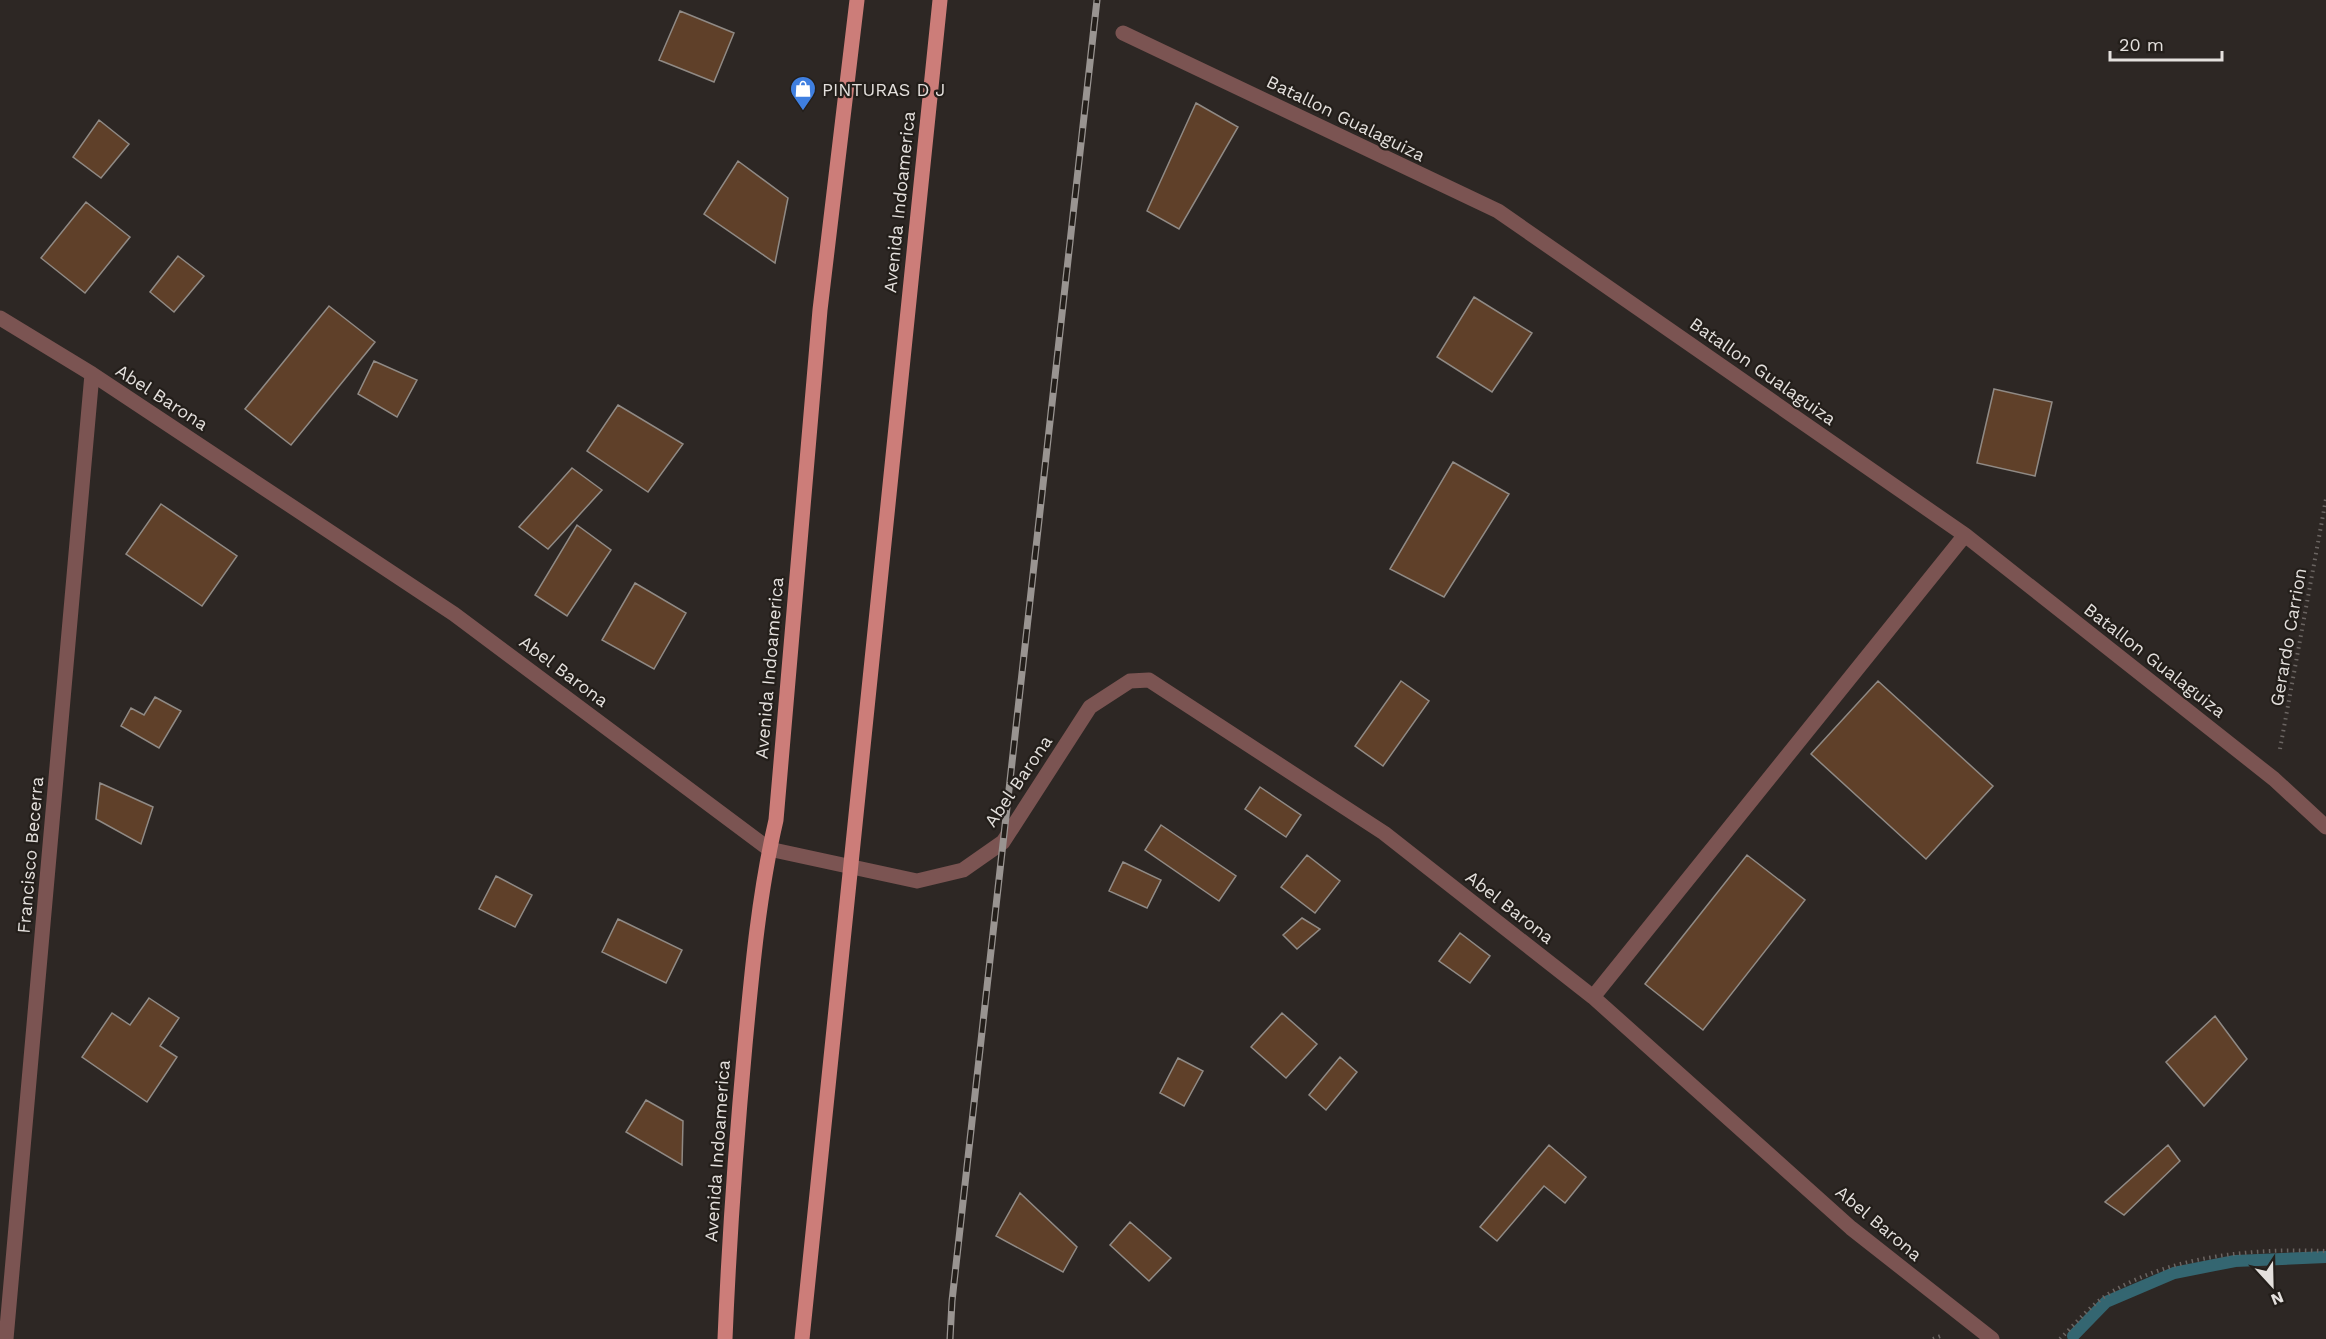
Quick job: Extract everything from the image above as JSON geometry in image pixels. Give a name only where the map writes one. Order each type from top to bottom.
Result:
[{"type":"main road","name":"Avenida Indoamerica","points":[[725,1339],[732,1183],[750,989],[769,849],[776,820],[820,310],[857,0]]},
{"type":"main road","name":"Avenida Indoamerica","points":[[802,1339],[939,0]]},
{"type":"street","name":"Batallon Gualaguiza","points":[[1123,33],[1498,211],[1965,535],[2274,779],[2326,827]]},
{"type":"street","name":"Abel Barona","points":[[0,318],[92,374],[454,614],[769,849],[916,880],[963,870],[1003,842],[1090,707],[1130,681],[1149,680],[1384,833],[1593,997],[1851,1228],[1992,1339]]},
{"type":"street","name":"Francisco Becerra","points":[[6,1339],[92,374]]},
{"type":"street","points":[[1593,997],[1965,535]]},
{"type":"path","name":"Gerardo Carrion","points":[[2274,779],[2326,499]]},
{"type":"path","points":[[2060,1339],[2113,1291],[2154,1271],[2222,1255],[2326,1251]]},
{"type":"building","points":[[680,11],[734,33],[714,82],[659,60]]},
{"type":"building","points":[[1196,103],[1238,127],[1179,229],[1147,211]]},
{"type":"building","points":[[99,120],[129,144],[101,178],[73,157]]},
{"type":"building","points":[[738,161],[788,198],[775,263],[704,214]]},
{"type":"building","points":[[86,202],[130,237],[85,293],[41,258]]},
{"type":"building","points":[[178,256],[204,276],[174,312],[150,292]]},
{"type":"building","points":[[1474,297],[1532,333],[1492,392],[1437,357]]},
{"type":"building","points":[[329,306],[375,342],[291,445],[245,409]]},
{"type":"building","points":[[374,361],[417,380],[397,417],[358,394]]},
{"type":"building","points":[[1994,389],[2052,402],[2035,476],[1977,463]]},
{"type":"building","points":[[618,405],[683,444],[648,492],[587,451]]},
{"type":"building","points":[[1453,462],[1509,494],[1444,597],[1390,569]]},
{"type":"building","points":[[572,468],[602,490],[548,549],[519,527]]},
{"type":"building","points":[[161,504],[237,556],[202,606],[126,554]]},
{"type":"building","points":[[577,525],[611,550],[567,616],[535,595]]},
{"type":"building","points":[[635,583],[686,613],[654,669],[602,640]]},
{"type":"building","points":[[1401,681],[1429,701],[1383,766],[1355,746]]},
{"type":"building","points":[[1878,681],[1993,786],[1926,859],[1811,754]]},
{"type":"building","points":[[155,697],[181,711],[159,748],[121,726],[131,708],[144,715]]},
{"type":"building","points":[[100,783],[153,807],[141,844],[96,819]]},
{"type":"building","points":[[1260,787],[1301,815],[1286,837],[1245,809]]},
{"type":"building","points":[[1161,825],[1236,876],[1219,901],[1145,850]]},
{"type":"building","points":[[1307,855],[1340,881],[1315,913],[1281,887]]},
{"type":"building","points":[[1747,855],[1805,900],[1703,1030],[1645,984]]},
{"type":"building","points":[[1123,862],[1161,880],[1147,908],[1109,891]]},
{"type":"building","points":[[496,876],[532,895],[515,927],[479,909]]},
{"type":"building","points":[[1302,918],[1320,929],[1297,949],[1283,935]]},
{"type":"building","points":[[618,919],[682,950],[666,983],[602,952]]},
{"type":"building","points":[[1460,933],[1490,956],[1470,983],[1439,961]]},
{"type":"building","points":[[149,998],[179,1018],[160,1046],[177,1057],[147,1102],[82,1057],[112,1013],[130,1025]]},
{"type":"building","points":[[1282,1013],[1317,1044],[1286,1078],[1251,1047]]},
{"type":"building","points":[[2215,1016],[2247,1059],[2204,1106],[2166,1062]]},
{"type":"building","points":[[1340,1057],[1357,1072],[1326,1110],[1309,1095]]},
{"type":"building","points":[[1178,1058],[1203,1071],[1184,1106],[1160,1093]]},
{"type":"building","points":[[646,1100],[683,1121],[682,1165],[626,1132]]},
{"type":"building","points":[[1549,1145],[1586,1177],[1565,1203],[1544,1186],[1497,1241],[1480,1227]]},
{"type":"building","points":[[2168,1145],[2180,1161],[2124,1215],[2105,1202]]},
{"type":"building","points":[[1020,1193],[1077,1247],[1063,1272],[996,1236]]},
{"type":"building","points":[[1130,1222],[1171,1258],[1149,1281],[1110,1245]]},
{"type":"waterway","points":[[2073,1336],[2106,1302],[2174,1273],[2235,1261],[2326,1257]]},
{"type":"railway","points":[[950,1339],[952,1301],[1097,0]]},
{"type":"place","name":"PINTURAS D J","points":[[803,112]]}]
